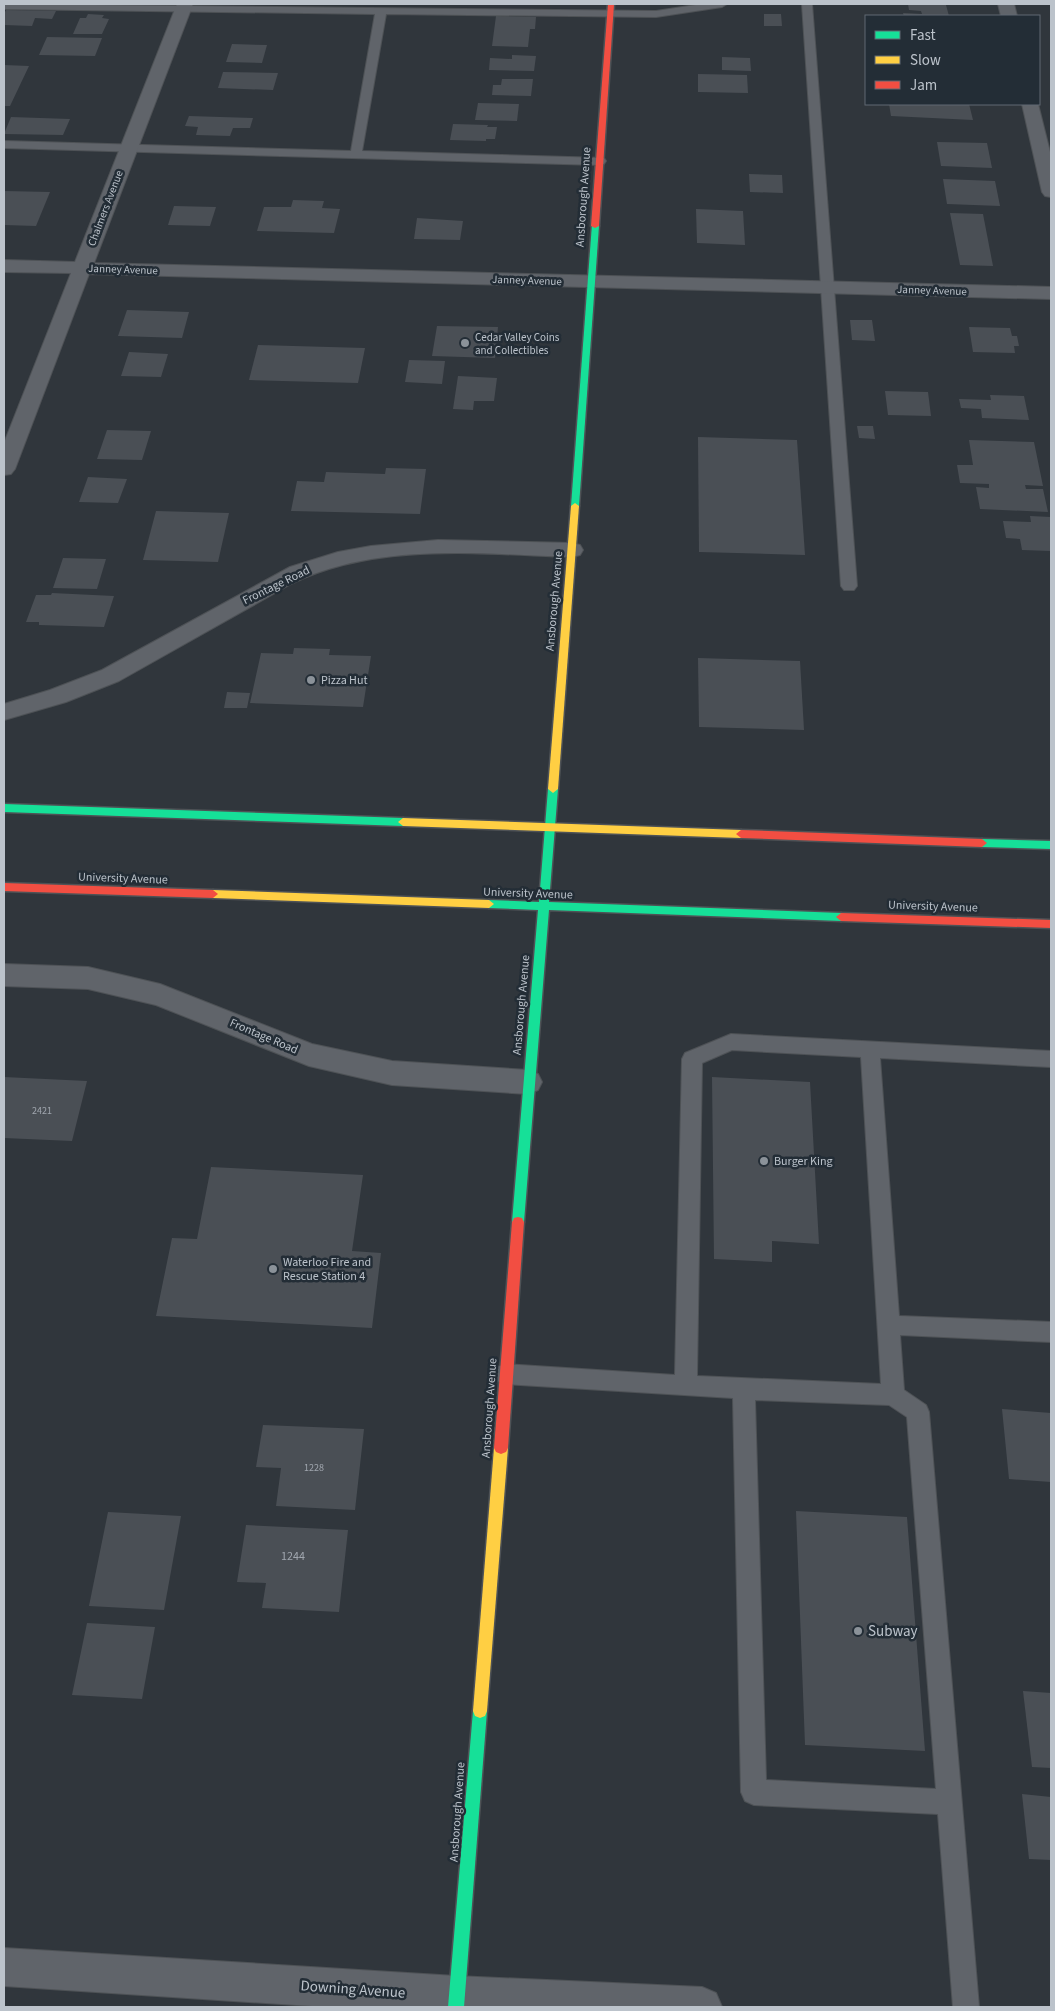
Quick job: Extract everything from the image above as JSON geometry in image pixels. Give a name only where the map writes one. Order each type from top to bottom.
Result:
[{"type":"main road","name":"Ansborough Avenue","points":[[456,2001],[548,827],[572,550],[610,9]]},
{"type":"main road","points":[[4,808],[1051,845]]},
{"type":"main road","name":"University Avenue","points":[[4,887],[1051,924]]},
{"type":"street","name":"Chalmers Avenue","points":[[4,468],[184,6]]},
{"type":"street","points":[[1030,105],[1051,192]]},
{"type":"street","name":"Janney Avenue","points":[[4,266],[1051,293]]},
{"type":"street","name":"Frontage Road","points":[[4,712],[56,697],[142,659],[266,588],[306,569],[352,557],[394,551],[481,547],[572,550]]},
{"type":"street","name":"Frontage Road","points":[[4,975],[88,978],[160,995],[309,1055],[392,1073],[528,1082]]},
{"type":"street","name":"Downing Avenue","points":[[4,1967],[456,2001],[702,2007]]},
{"type":"lane","points":[[4,6],[184,6],[381,11],[610,9],[656,14],[722,4]]},
{"type":"lane","points":[[807,4],[849,586]]},
{"type":"lane","points":[[356,154],[381,11]]},
{"type":"lane","points":[[4,145],[600,161]]},
{"type":"lane","points":[[686,1385],[692,1059],[731,1042],[1051,1059]]},
{"type":"lane","points":[[870,1050],[893,1395]]},
{"type":"lane","points":[[889,1325],[1051,1332]]},
{"type":"lane","points":[[505,1374],[744,1389],[893,1395],[918,1412],[966,2007]]},
{"type":"lane","points":[[744,1389],[754,1792],[948,1802]]},
{"type":"building","points":[[908,4],[946,5],[949,15],[904,15],[903,13],[922,14],[921,11],[909,10]]},
{"type":"building","points":[[6,10],[56,11],[52,19],[35,18],[32,26],[4,25]]},
{"type":"building","points":[[88,14],[104,15],[102,18],[109,19],[102,34],[73,34],[80,18],[86,18]]},
{"type":"building","points":[[764,14],[781,14],[782,26],[764,26]]},
{"type":"building","points":[[496,16],[536,17],[535,29],[530,29],[528,47],[492,46]]},
{"type":"building","points":[[47,37],[102,38],[95,56],[39,55]]},
{"type":"building","points":[[232,44],[267,45],[262,63],[226,62]]},
{"type":"building","points":[[512,55],[536,56],[534,71],[489,70],[490,58],[512,59]]},
{"type":"building","points":[[722,57],[750,58],[751,71],[722,70]]},
{"type":"building","points":[[4,65],[29,66],[10,106],[4,106]]},
{"type":"building","points":[[223,72],[278,73],[273,90],[218,88]]},
{"type":"building","points":[[698,74],[747,75],[748,93],[698,92]]},
{"type":"building","points":[[502,79],[533,79],[531,96],[492,95],[493,85],[501,85]]},
{"type":"building","points":[[478,103],[519,104],[517,121],[475,120]]},
{"type":"building","points":[[889,105],[969,105],[973,120],[891,116]]},
{"type":"building","points":[[189,116],[253,118],[250,128],[233,128],[230,136],[196,135],[198,127],[185,126]]},
{"type":"building","points":[[11,117],[70,119],[63,135],[4,134]]},
{"type":"building","points":[[453,124],[497,127],[495,139],[486,139],[486,141],[450,140]]},
{"type":"building","points":[[937,142],[987,143],[992,168],[941,166]]},
{"type":"building","points":[[749,174],[782,175],[783,193],[750,192]]},
{"type":"building","points":[[943,179],[995,181],[1000,206],[947,204]]},
{"type":"building","points":[[4,191],[50,192],[36,226],[4,225]]},
{"type":"building","points":[[293,200],[324,201],[322,208],[340,209],[334,233],[257,231],[264,207],[291,207]]},
{"type":"building","points":[[174,206],[216,207],[210,226],[168,225]]},
{"type":"building","points":[[696,209],[743,211],[745,245],[697,243]]},
{"type":"building","points":[[950,213],[983,214],[993,266],[960,265]]},
{"type":"building","points":[[417,218],[463,221],[460,240],[414,239]]},
{"type":"building","points":[[127,310],[189,312],[182,338],[118,336]]},
{"type":"building","points":[[850,320],[872,320],[875,341],[852,340]]},
{"type":"building","name":"Cedar Valley Coins and Collectibles","points":[[437,326],[498,327],[495,358],[432,356]]},
{"type":"building","points":[[969,327],[1010,328],[1012,336],[1017,336],[1019,346],[1014,346],[1015,353],[973,352]]},
{"type":"building","points":[[258,345],[365,348],[358,383],[249,380]]},
{"type":"building","points":[[129,352],[168,354],[161,377],[121,376]]},
{"type":"building","points":[[409,360],[445,361],[442,384],[405,382]]},
{"type":"building","points":[[458,376],[497,378],[494,401],[474,401],[473,410],[453,409]]},
{"type":"building","points":[[885,391],[928,392],[931,416],[888,415]]},
{"type":"building","points":[[990,395],[1024,396],[1029,420],[982,418],[981,409],[961,408],[959,399],[991,400]]},
{"type":"building","points":[[857,426],[873,426],[875,439],[859,438]]},
{"type":"building","points":[[107,430],[151,431],[142,460],[97,459]]},
{"type":"building","points":[[698,437],[797,440],[805,555],[699,552]]},
{"type":"building","points":[[969,440],[1034,442],[1043,486],[1025,485],[1026,489],[1043,489],[1048,512],[980,509],[976,487],[989,488],[989,484],[960,483],[957,465],[973,465]]},
{"type":"building","points":[[386,468],[426,469],[420,514],[291,511],[297,481],[324,482],[326,472],[385,474]]},
{"type":"building","points":[[88,477],[127,479],[118,503],[79,502]]},
{"type":"building","points":[[156,511],[229,513],[218,562],[143,560]]},
{"type":"building","points":[[1030,516],[1051,517],[1051,551],[1022,550],[1020,539],[1006,538],[1003,521],[1031,522]]},
{"type":"building","points":[[63,558],[106,559],[97,589],[53,588]]},
{"type":"building","points":[[52,593],[114,596],[104,627],[39,625],[39,622],[26,622],[36,595],[51,595]]},
{"type":"building","name":"Pizza Hut","points":[[294,648],[330,649],[329,655],[371,656],[363,707],[250,703],[261,653],[293,654]]},
{"type":"building","points":[[698,658],[800,661],[804,730],[699,727]]},
{"type":"building","points":[[227,692],[250,693],[247,708],[224,708]]},
{"type":"building","points":[[4,1077],[87,1081],[72,1141],[4,1138]]},
{"type":"building","name":"Burger King","points":[[712,1077],[810,1082],[819,1244],[772,1241],[772,1262],[714,1259]]},
{"type":"building","points":[[211,1167],[363,1175],[352,1251],[381,1253],[372,1328],[156,1316],[172,1238],[197,1239]]},
{"type":"building","points":[[1002,1409],[1051,1413],[1051,1482],[1009,1479]]},
{"type":"building","points":[[263,1425],[364,1429],[355,1510],[276,1506],[281,1468],[256,1467]]},
{"type":"building","name":"Subway","points":[[796,1511],[907,1517],[925,1751],[805,1745]]},
{"type":"building","points":[[108,1512],[181,1516],[164,1610],[89,1606]]},
{"type":"building","points":[[246,1525],[348,1530],[339,1612],[262,1608],[266,1583],[237,1582]]},
{"type":"building","points":[[87,1623],[155,1627],[142,1699],[72,1695]]},
{"type":"building","points":[[1023,1691],[1051,1693],[1051,1768],[1032,1767]]},
{"type":"building","points":[[1022,1794],[1051,1797],[1051,1860],[1029,1859]]},
{"type":"traffic: fast","points":[[575,506],[595,226]]},
{"type":"traffic: fast","points":[[518,1222],[553,789]]},
{"type":"traffic: fast","points":[[4,808],[403,822]]},
{"type":"traffic: fast","points":[[982,843],[1051,845]]},
{"type":"traffic: fast","points":[[489,904],[841,917]]},
{"type":"traffic: fast","points":[[456,2007],[480,1711]]},
{"type":"traffic: slow","points":[[553,789],[575,506]]},
{"type":"traffic: slow","points":[[403,822],[741,834]]},
{"type":"traffic: slow","points":[[213,894],[489,904]]},
{"type":"traffic: slow","points":[[480,1711],[501,1448]]},
{"type":"traffic: jam","points":[[595,226],[611,4]]},
{"type":"traffic: jam","points":[[741,834],[982,843]]},
{"type":"traffic: jam","points":[[4,887],[213,894]]},
{"type":"traffic: jam","points":[[841,917],[1051,924]]},
{"type":"traffic: jam","points":[[501,1448],[518,1222]]},
{"type":"place","name":"Cedar Valley Coins and Collectibles","points":[[465,343]]},
{"type":"place","name":"Pizza Hut","points":[[311,680]]},
{"type":"place","name":"Burger King","points":[[764,1161]]},
{"type":"place","name":"Waterloo Fire and Rescue Station 4","points":[[273,1269]]},
{"type":"place","name":"Subway","points":[[858,1631]]}]
